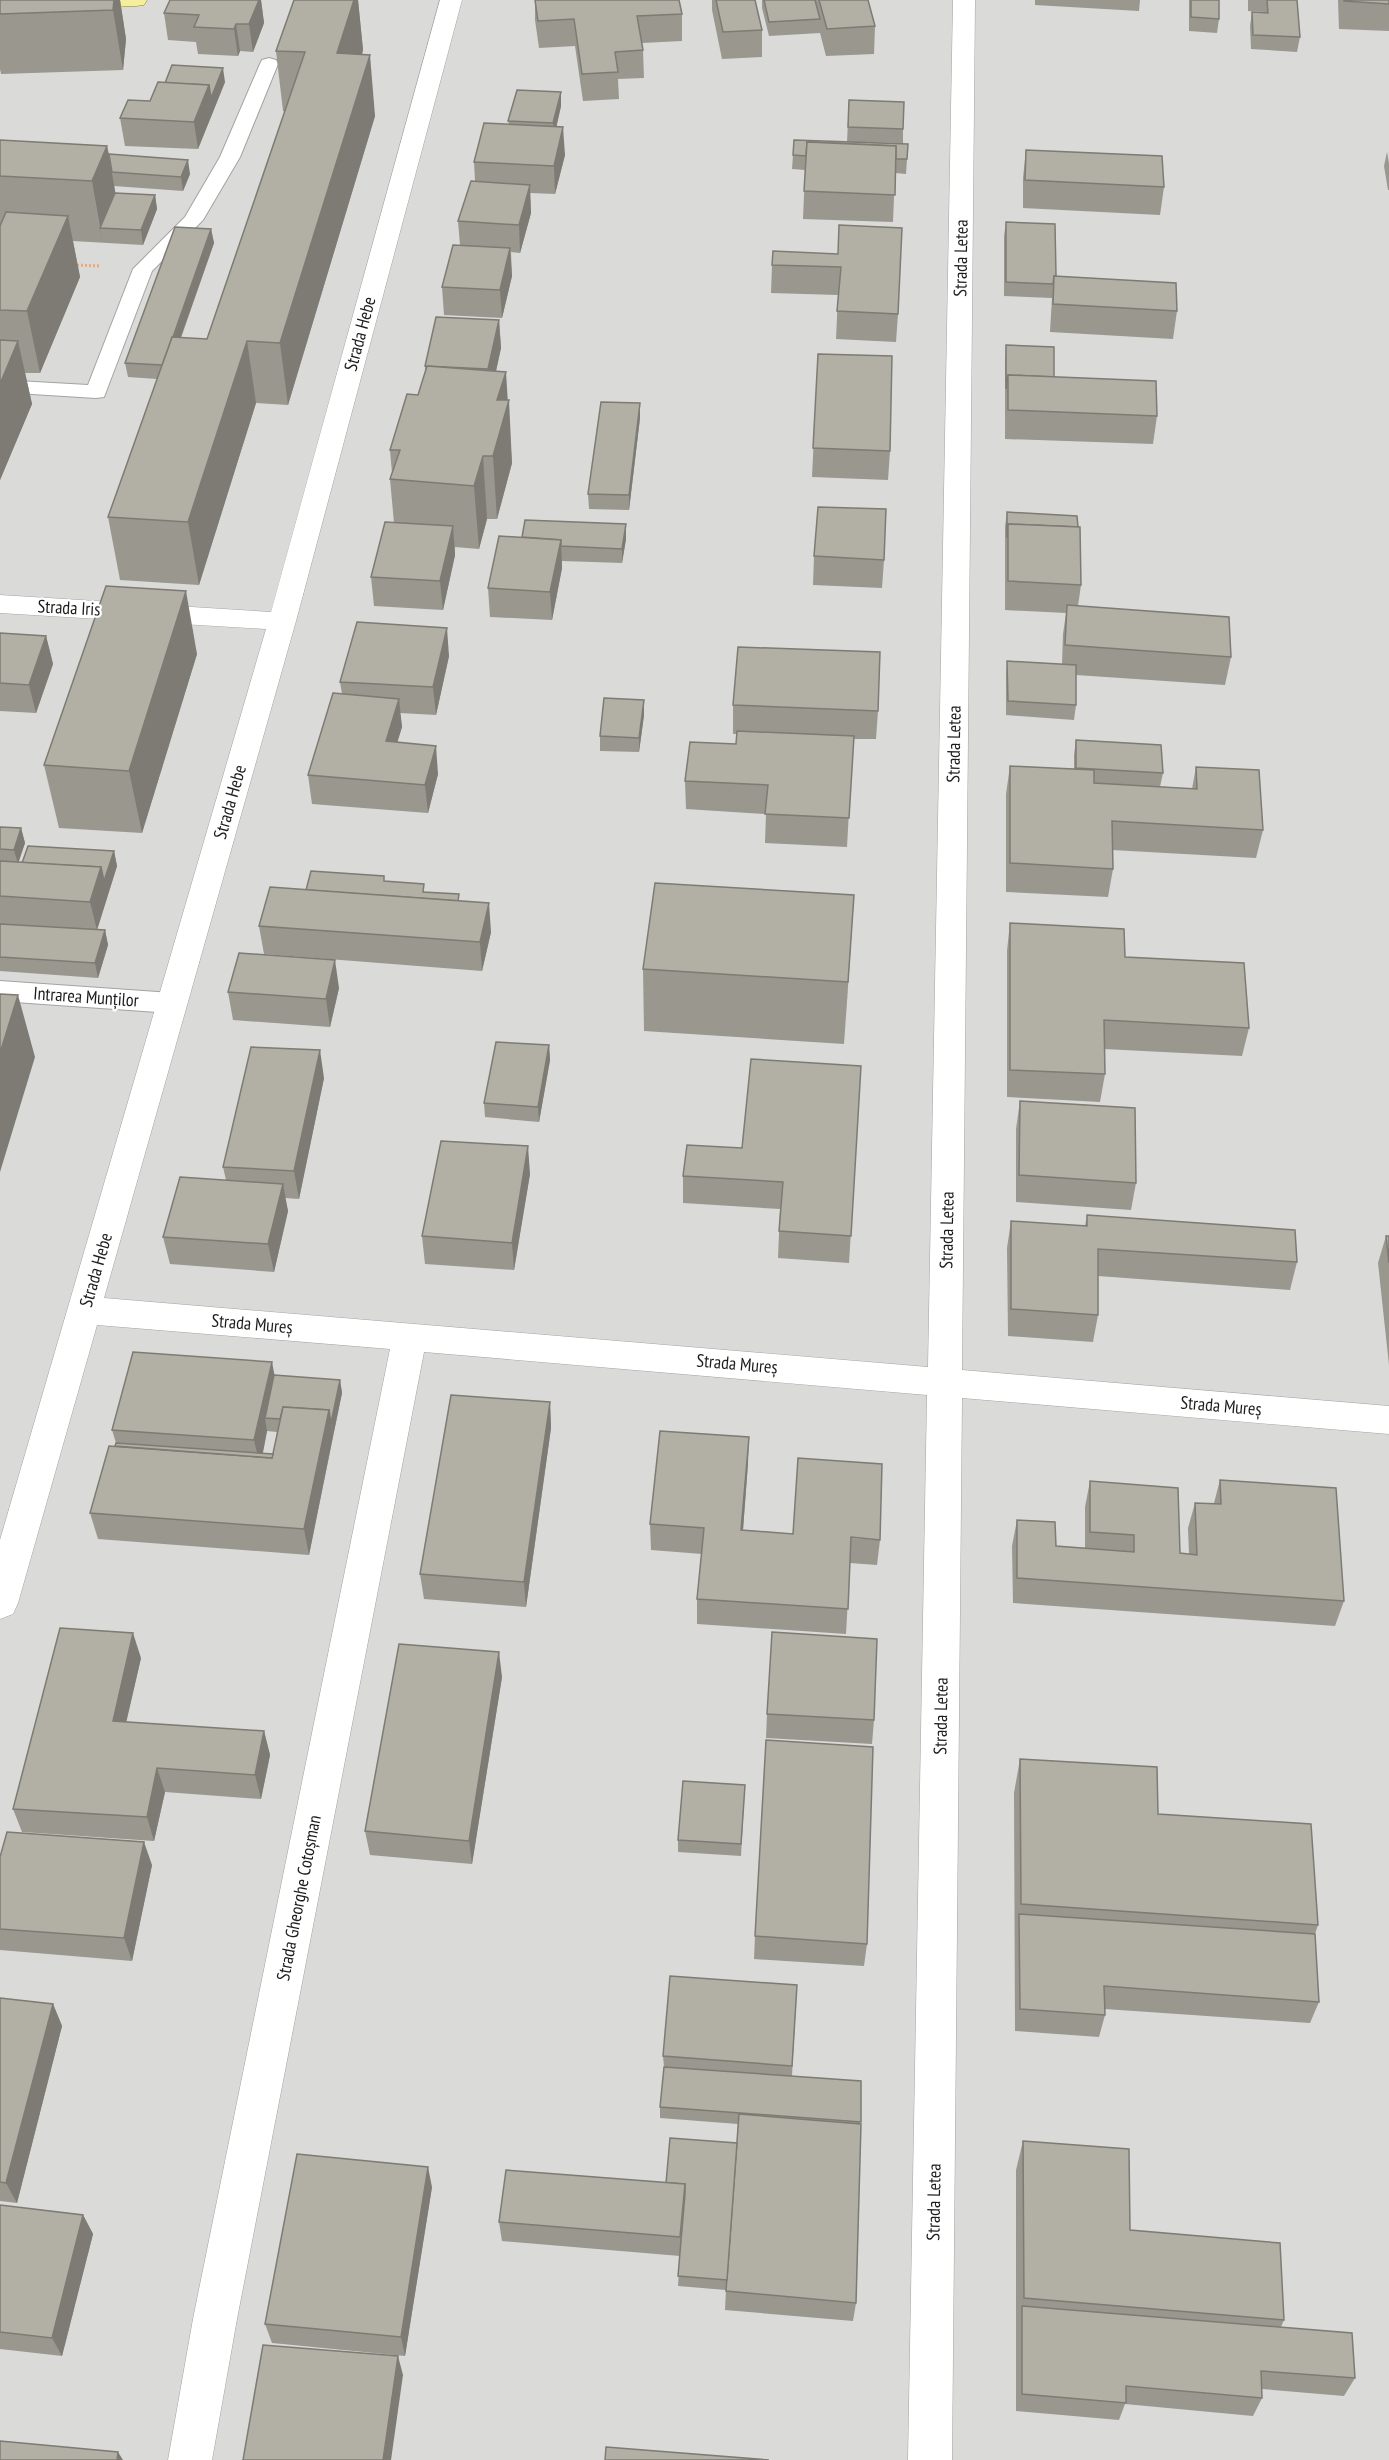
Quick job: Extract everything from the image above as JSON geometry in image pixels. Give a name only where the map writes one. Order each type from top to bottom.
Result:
[{"type":"main road","points":[[0,5],[136,0]]},
{"type":"street","name":"Strada Hebe","points":[[0,1603],[282,621],[452,0]]},
{"type":"street","name":"Strada Letea","points":[[930,2460],[964,0]]},
{"type":"street","name":"Strada Iris","points":[[0,604],[282,621]]},
{"type":"street","name":"Strada Mureș","points":[[84,1310],[1389,1420]]},
{"type":"street","name":"Strada Gheorghe Cotoșman","points":[[190,2460],[217,2307],[410,1337]]},
{"type":"lane","points":[[0,386],[96,392],[143,268],[193,220],[230,157],[269,64]]},
{"type":"lane","name":"Intrarea Munților","points":[[0,991],[172,1004]]},
{"type":"path","points":[[72,265],[143,268]]},
{"type":"shaded area","points":[[0,0],[1389,0],[1389,2460],[0,2460]]},
{"type":"building","points":[[0,0],[114,0],[113,10],[0,14]]},
{"type":"building","points":[[170,0],[259,0],[249,24],[236,24],[234,29],[194,27],[199,15],[164,13]]},
{"type":"building","points":[[294,0],[354,0],[337,53],[370,55],[280,343],[247,341],[188,522],[108,517],[172,337],[207,339],[305,52],[276,51]]},
{"type":"building","points":[[535,0],[679,0],[682,14],[637,16],[643,50],[615,52],[618,72],[582,74],[574,19],[538,21]]},
{"type":"building","points":[[716,0],[755,0],[762,30],[723,32]]},
{"type":"building","points":[[764,0],[815,0],[820,19],[769,22]]},
{"type":"building","points":[[819,0],[868,0],[875,26],[827,29]]},
{"type":"building","points":[[1191,0],[1219,0],[1219,19],[1191,17]]},
{"type":"building","points":[[1267,0],[1297,0],[1300,37],[1253,35],[1252,12],[1268,13]]},
{"type":"building","points":[[1389,0],[1389,4],[1344,1]]},
{"type":"building","points":[[172,65],[223,68],[211,98],[209,85],[165,83]]},
{"type":"building","points":[[158,82],[209,85],[194,122],[120,118],[128,100],[150,101]]},
{"type":"building","points":[[517,90],[561,92],[553,123],[508,121]]},
{"type":"building","points":[[849,100],[904,102],[903,129],[848,127]]},
{"type":"building","points":[[484,123],[563,127],[554,166],[474,162]]},
{"type":"building","points":[[0,140],[107,146],[92,181],[0,176]]},
{"type":"building","points":[[794,140],[908,144],[907,159],[896,159],[896,146],[807,142],[806,156],[793,155]]},
{"type":"building","points":[[807,142],[896,146],[895,195],[804,191]]},
{"type":"building","points":[[1026,150],[1162,156],[1164,187],[1025,180]]},
{"type":"building","points":[[109,154],[188,160],[181,177],[112,172]]},
{"type":"building","points":[[471,181],[530,185],[519,225],[458,221]]},
{"type":"building","points":[[115,193],[155,195],[141,230],[100,228]]},
{"type":"building","points":[[6,212],[68,216],[27,311],[0,310],[0,226]]},
{"type":"building","points":[[1006,222],[1055,224],[1056,276],[1054,276],[1053,284],[1006,282]]},
{"type":"building","points":[[839,225],[902,228],[898,314],[837,311],[841,267],[772,265],[773,251],[838,254]]},
{"type":"building","points":[[175,227],[211,229],[173,337],[162,365],[125,363]]},
{"type":"building","points":[[453,245],[510,248],[500,290],[442,287]]},
{"type":"building","points":[[1054,276],[1176,283],[1177,311],[1053,304]]},
{"type":"building","points":[[436,317],[499,320],[488,369],[425,366]]},
{"type":"building","points":[[0,340],[18,341],[0,384]]},
{"type":"building","points":[[1006,345],[1054,347],[1054,377],[1008,375],[1006,389]]},
{"type":"building","points":[[818,354],[892,356],[890,451],[813,448]]},
{"type":"building","points":[[427,366],[506,372],[497,400],[509,400],[493,456],[483,456],[474,486],[390,479],[400,450],[390,450],[407,394],[418,395]]},
{"type":"building","points":[[1008,375],[1156,381],[1157,416],[1008,410]]},
{"type":"building","points":[[601,402],[640,403],[629,495],[588,494]]},
{"type":"building","points":[[818,507],[886,509],[884,560],[814,556]]},
{"type":"building","points":[[1007,512],[1077,516],[1078,527],[1008,524],[1007,538]]},
{"type":"building","points":[[525,520],[626,524],[622,549],[561,546],[561,540],[522,537]]},
{"type":"building","points":[[385,522],[453,526],[440,581],[371,577]]},
{"type":"building","points":[[1008,524],[1080,527],[1081,585],[1008,581]]},
{"type":"building","points":[[499,536],[561,540],[550,592],[488,588]]},
{"type":"building","points":[[106,586],[186,591],[129,771],[44,765]]},
{"type":"building","points":[[1067,605],[1229,617],[1231,657],[1065,645]]},
{"type":"building","points":[[357,622],[447,628],[433,687],[340,682]]},
{"type":"building","points":[[0,633],[46,636],[29,685],[0,683]]},
{"type":"building","points":[[738,647],[880,652],[878,711],[733,705]]},
{"type":"building","points":[[1007,661],[1076,665],[1076,705],[1008,701]]},
{"type":"building","points":[[333,693],[399,699],[386,741],[436,746],[425,785],[308,775]]},
{"type":"building","points":[[604,698],[644,700],[639,738],[600,736]]},
{"type":"building","points":[[737,731],[854,736],[849,818],[765,814],[768,785],[685,781],[690,742],[736,744]]},
{"type":"building","points":[[1076,740],[1161,745],[1163,773],[1076,768]]},
{"type":"building","points":[[1010,766],[1094,770],[1094,783],[1197,789],[1196,767],[1259,770],[1263,830],[1112,821],[1113,869],[1010,863]]},
{"type":"building","points":[[0,827],[21,828],[14,850],[0,849]]},
{"type":"building","points":[[28,846],[114,851],[104,881],[101,867],[22,863]]},
{"type":"building","points":[[0,861],[101,867],[90,902],[0,896]]},
{"type":"building","points":[[311,871],[384,876],[384,881],[424,884],[423,892],[459,894],[458,901],[306,890]]},
{"type":"building","points":[[655,883],[854,895],[848,982],[643,969]]},
{"type":"building","points":[[270,887],[489,903],[480,942],[259,926]]},
{"type":"building","points":[[1010,923],[1124,929],[1125,957],[1244,963],[1249,1028],[1104,1020],[1105,1074],[1010,1070]]},
{"type":"building","points":[[0,924],[105,930],[95,963],[0,957]]},
{"type":"building","points":[[239,953],[335,960],[326,999],[228,992]]},
{"type":"building","points":[[0,994],[18,995],[0,1053]]},
{"type":"building","points":[[496,1042],[549,1045],[538,1107],[484,1103]]},
{"type":"building","points":[[251,1047],[320,1050],[294,1171],[223,1167]]},
{"type":"building","points":[[751,1059],[861,1066],[851,1236],[779,1231],[783,1182],[683,1176],[687,1145],[742,1148]]},
{"type":"building","points":[[1020,1101],[1135,1108],[1136,1183],[1019,1175]]},
{"type":"building","points":[[441,1141],[528,1146],[512,1243],[422,1236]]},
{"type":"building","points":[[180,1177],[283,1184],[268,1244],[163,1237]]},
{"type":"building","points":[[1087,1215],[1295,1230],[1297,1262],[1098,1249],[1098,1315],[1011,1309],[1011,1221],[1087,1226]]},
{"type":"building","points":[[1386,1236],[1389,1236],[1389,1263]]},
{"type":"building","points":[[133,1352],[272,1362],[254,1440],[112,1430]]},
{"type":"building","points":[[274,1375],[340,1380],[331,1423],[329,1410],[283,1407],[280,1419],[265,1418]]},
{"type":"building","points":[[451,1395],[550,1402],[524,1582],[420,1574]]},
{"type":"building","points":[[283,1407],[329,1410],[304,1529],[90,1513],[109,1446],[272,1458]]},
{"type":"building","points":[[660,1431],[749,1437],[741,1530],[793,1534],[798,1458],[882,1464],[880,1540],[851,1537],[848,1609],[697,1599],[704,1528],[650,1524]]},
{"type":"building","points":[[116,1443],[273,1454],[272,1458],[115,1446]]},
{"type":"building","points":[[1220,1480],[1336,1488],[1344,1601],[1017,1578],[1017,1520],[1055,1522],[1056,1546],[1134,1552],[1134,1535],[1090,1532],[1090,1481],[1178,1488],[1180,1553],[1197,1555],[1195,1503],[1221,1504]]},
{"type":"building","points":[[60,1628],[133,1633],[113,1721],[264,1731],[255,1775],[157,1768],[147,1817],[13,1809]]},
{"type":"building","points":[[772,1632],[877,1639],[874,1720],[767,1714]]},
{"type":"building","points":[[399,1644],[499,1652],[469,1841],[365,1831]]},
{"type":"building","points":[[766,1740],[873,1747],[867,1944],[755,1936]]},
{"type":"building","points":[[1020,1759],[1157,1767],[1158,1814],[1311,1824],[1318,1925],[1021,1904]]},
{"type":"building","points":[[683,1781],[745,1785],[741,1844],[678,1840]]},
{"type":"building","points":[[7,1832],[144,1842],[124,1938],[0,1929],[0,1857]]},
{"type":"building","points":[[1019,1914],[1315,1934],[1319,2002],[1104,1986],[1105,2015],[1020,2009]]},
{"type":"building","points":[[670,1976],[797,1985],[792,2066],[663,2056]]},
{"type":"building","points":[[0,1998],[53,2004],[6,2183],[0,2182]]},
{"type":"building","points":[[664,2067],[861,2081],[861,2122],[660,2107]]},
{"type":"building","points":[[739,2114],[861,2124],[856,2303],[726,2291]]},
{"type":"building","points":[[670,2138],[737,2143],[727,2280],[678,2276],[685,2184],[666,2183]]},
{"type":"building","points":[[1023,2141],[1129,2149],[1130,2230],[1280,2243],[1284,2320],[1024,2298]]},
{"type":"building","points":[[297,2154],[428,2167],[401,2337],[265,2324]]},
{"type":"building","points":[[506,2170],[685,2184],[680,2237],[499,2222]]},
{"type":"building","points":[[0,2205],[83,2215],[52,2338],[0,2332]]},
{"type":"building","points":[[1022,2306],[1352,2333],[1355,2378],[1261,2371],[1262,2398],[1126,2386],[1126,2403],[1022,2394]]},
{"type":"building","points":[[263,2345],[398,2356],[383,2460],[243,2460]]},
{"type":"building","points":[[0,2441],[118,2452],[117,2460],[0,2460]]},
{"type":"building","points":[[606,2447],[769,2460],[605,2460]]}]
